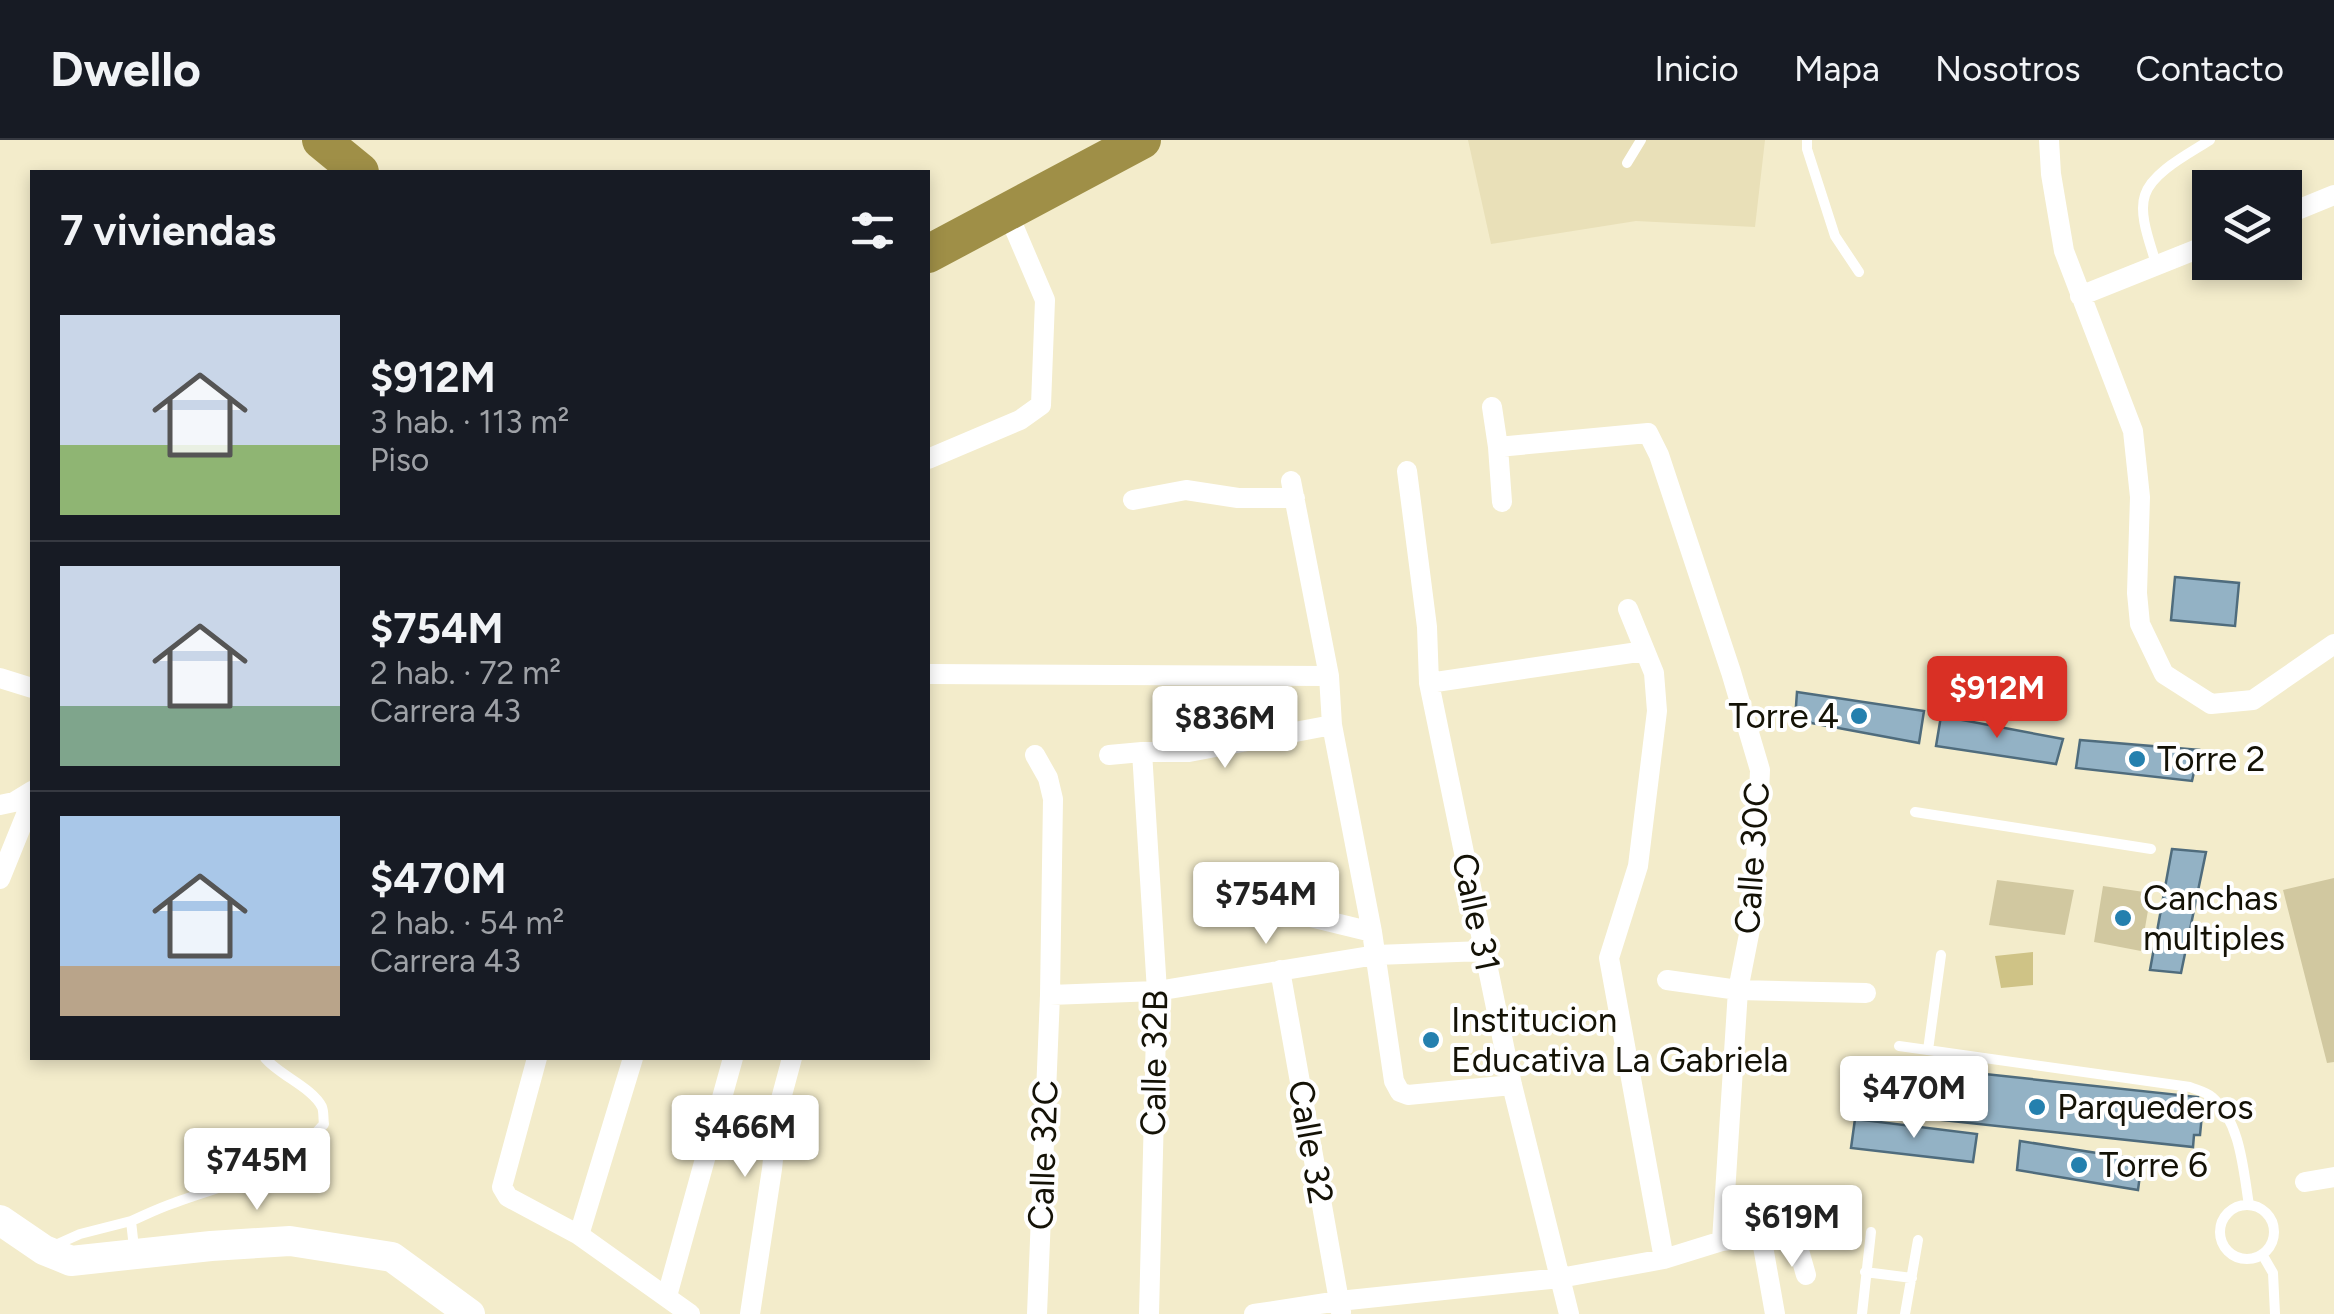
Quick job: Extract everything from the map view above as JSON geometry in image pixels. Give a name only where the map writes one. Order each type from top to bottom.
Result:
[{"type":"highway","points":[[294,140],[328,170]]},
{"type":"highway","points":[[321,140],[358,170]]},
{"type":"highway","points":[[930,228],[1091,140]]},
{"type":"highway","points":[[930,253],[1142,140]]},
{"type":"main road","points":[[0,1220],[44,1250],[71,1261],[290,1241],[392,1258],[470,1314]]},
{"type":"street","points":[[2049,140],[2064,251],[2133,431],[2140,497],[2140,624],[2164,674],[2211,704],[2253,700],[2334,644]]},
{"type":"street","points":[[2302,208],[2334,195]]},
{"type":"street","points":[[930,458],[1020,420],[1041,405],[1045,300],[1007,211]]},
{"type":"street","points":[[2080,296],[2192,251]]},
{"type":"street","points":[[1492,407],[1502,502]]},
{"type":"street","name":"Calle 30C","points":[[1498,447],[1648,433],[1659,454],[1760,770],[1754,909],[1738,990],[1722,1241]]},
{"type":"street","name":"Calle 31","points":[[1406,472],[1427,627],[1429,683],[1512,1085],[1569,1314]]},
{"type":"street","points":[[1133,500],[1186,490],[1238,498],[1293,489],[1329,676],[1332,725],[1376,954],[1394,1080],[1400,1092],[1408,1095],[1512,1085]]},
{"type":"street","points":[[1628,608],[1654,673],[1657,711],[1638,866],[1609,958],[1664,1259]]},
{"type":"street","points":[[1429,683],[1645,651]]},
{"type":"street","points":[[930,674],[1329,676]]},
{"type":"street","points":[[0,678],[30,687]]},
{"type":"street","points":[[1110,755],[1189,752],[1332,725]]},
{"type":"street","name":"Calle 32B","points":[[1142,752],[1157,991],[1150,1314]]},
{"type":"street","name":"Calle 32C","points":[[1035,756],[1048,778],[1053,799],[1050,995],[1037,1314]]},
{"type":"street","points":[[0,805],[14,802],[30,791]]},
{"type":"street","points":[[0,880],[30,805]]},
{"type":"street","points":[[1276,902],[1290,912],[1372,932]]},
{"type":"street","points":[[1050,995],[1157,991],[1376,954],[1484,951]]},
{"type":"street","name":"Calle 32","points":[[1280,970],[1340,1308]]},
{"type":"street","points":[[1666,980],[1738,990],[1866,993]]},
{"type":"street","points":[[536,1060],[502,1187],[508,1197],[580,1235],[690,1314]]},
{"type":"street","points":[[580,1235],[632,1060]]},
{"type":"street","points":[[666,1296],[732,1060]]},
{"type":"street","points":[[750,1314],[778,1110],[791,1060]]},
{"type":"street","points":[[2305,1182],[2334,1177]]},
{"type":"street","points":[[1254,1314],[1340,1308],[1560,1278],[1664,1259],[1722,1241],[1789,1232],[1794,1236],[1806,1275]]},
{"type":"street","points":[[1761,1235],[1775,1314]]},
{"type":"lane","points":[[1627,163],[1641,140]]},
{"type":"lane","points":[[1807,140],[1834,236],[1859,272]]},
{"type":"lane","points":[[2156,266],[2144,216],[2144,196],[2155,178],[2210,140]]},
{"type":"lane","points":[[1915,812],[2150,849]]},
{"type":"lane","points":[[1928,1050],[1941,955]]},
{"type":"lane","points":[[1900,1046],[2190,1087],[2210,1095],[2237,1140],[2249,1204]]},
{"type":"lane","points":[[44,1250],[80,1234],[130,1222],[257,1175],[291,1156],[324,1124],[322,1107],[266,1060]]},
{"type":"lane","points":[[2249,1204],[2266,1212],[2274,1229],[2269,1247],[2254,1258],[2236,1256],[2222,1243],[2220,1225],[2231,1210],[2249,1204]]},
{"type":"lane","points":[[130,1222],[135,1254]]},
{"type":"lane","points":[[1862,1314],[1871,1232]]},
{"type":"lane","points":[[1905,1314],[1918,1240]]},
{"type":"lane","points":[[2262,1254],[2273,1273],[2275,1314]]},
{"type":"lane","points":[[1866,1272],[1912,1278]]},
{"type":"shaded area","points":[[1468,140],[1765,140],[1755,227],[1636,221],[1491,244]]},
{"type":"shaded area","points":[[2334,878],[2334,1062],[2327,1063],[2283,890]]},
{"type":"shaded area","points":[[1997,880],[2074,890],[2065,935],[1989,925]]},
{"type":"shaded area","name":"Canchas multiples","points":[[2103,886],[2151,893],[2141,951],[2094,942]]},
{"type":"shaded area","points":[[2033,952],[2033,985],[2001,988],[1995,956]]},
{"type":"building","points":[[2175,577],[2239,583],[2235,626],[2171,620]]},
{"type":"building","name":"Torre 4","points":[[1797,692],[1924,711],[1919,743],[1795,720]]},
{"type":"building","points":[[1941,716],[2063,739],[2056,764],[1936,746]]},
{"type":"building","name":"Torre 2","points":[[2080,740],[2199,750],[2192,781],[2076,768]]},
{"type":"building","points":[[2172,849],[2206,852],[2181,973],[2150,970]]},
{"type":"building","name":"Parquederos","points":[[1882,1063],[2198,1097],[2197,1113],[2202,1114],[2200,1135],[2194,1135],[2193,1147],[1877,1113],[1878,1101],[1873,1100]]},
{"type":"building","points":[[1855,1119],[1977,1134],[1973,1162],[1851,1148]]},
{"type":"building","name":"Torre 6","points":[[2020,1141],[2142,1160],[2138,1190],[2017,1170]]},
{"type":"place","name":"Torre 4","points":[[1859,716]]},
{"type":"place","name":"Torre 2","points":[[2137,759]]},
{"type":"place","name":"Canchas multiples","points":[[2123,918]]},
{"type":"place","name":"Institucion Educativa La Gabriela","points":[[1431,1040]]},
{"type":"place","name":"Parquederos","points":[[2037,1107]]},
{"type":"place","name":"Torre 6","points":[[2079,1165]]}]
